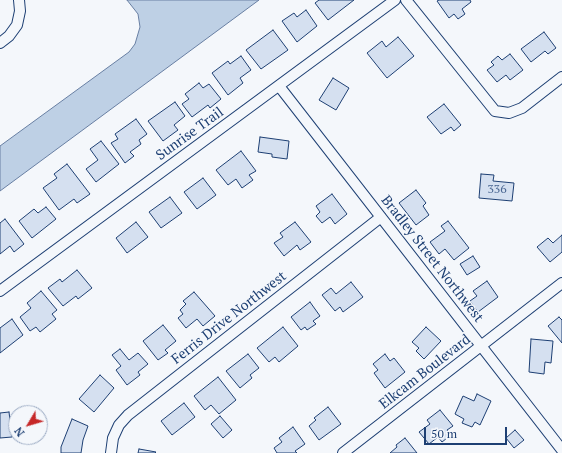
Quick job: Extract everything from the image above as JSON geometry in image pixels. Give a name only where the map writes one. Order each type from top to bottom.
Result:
[{"type":"street","points":[[0,43],[17,25],[20,11],[19,0]]},
{"type":"street","name":"Sunrise Trail","points":[[0,291],[395,0]]},
{"type":"street","points":[[406,0],[495,111],[509,113],[522,108],[562,77]]},
{"type":"street","name":"Bradley Street Northwest","points":[[279,86],[562,450]]},
{"type":"street","name":"Ferris Drive Northwest","points":[[111,453],[113,438],[119,425],[128,414],[381,217]]},
{"type":"street","name":"Elkcam Boulevard","points":[[343,453],[562,283]]},
{"type":"water","points":[[127,0],[259,0],[0,191],[0,146],[129,52],[135,44],[140,27],[138,14]]},
{"type":"building","points":[[319,0],[354,0],[328,20],[315,3]]},
{"type":"building","points":[[470,0],[471,2],[462,9],[465,14],[458,19],[454,14],[449,18],[437,1]]},
{"type":"building","points":[[306,10],[317,26],[297,42],[282,21],[294,13],[297,17]]},
{"type":"building","points":[[273,30],[288,50],[261,69],[246,50]]},
{"type":"building","points":[[544,32],[556,48],[548,54],[545,51],[531,62],[521,49]]},
{"type":"building","points":[[398,37],[414,56],[387,78],[367,53],[382,41],[386,47]]},
{"type":"building","points":[[510,54],[523,70],[510,80],[506,75],[497,82],[487,70],[494,65],[491,62],[498,56],[502,60]]},
{"type":"building","points":[[241,56],[251,70],[240,78],[243,83],[228,95],[212,73],[228,61],[230,64]]},
{"type":"building","points":[[333,78],[349,88],[336,110],[319,100]]},
{"type":"building","points":[[199,83],[203,88],[209,84],[221,99],[210,108],[208,105],[192,117],[182,104],[189,99],[185,94]]},
{"type":"building","points":[[175,102],[185,116],[174,125],[178,130],[163,141],[148,121]]},
{"type":"building","points":[[444,104],[461,125],[454,131],[451,127],[441,134],[427,117]]},
{"type":"building","points":[[136,119],[147,134],[139,140],[141,144],[130,152],[134,156],[125,163],[111,143],[118,139],[115,134]]},
{"type":"building","points":[[260,137],[289,141],[287,159],[272,157],[272,154],[258,152]]},
{"type":"building","points":[[101,141],[119,164],[96,182],[86,169],[98,160],[90,149]]},
{"type":"building","points":[[241,151],[256,171],[249,175],[253,180],[242,188],[236,179],[228,185],[216,170]]},
{"type":"building","points":[[67,164],[90,194],[77,203],[74,199],[59,210],[43,188],[57,178],[54,174]]},
{"type":"building","points":[[481,174],[494,175],[493,181],[514,183],[512,201],[479,198]]},
{"type":"building","points":[[203,178],[216,195],[197,209],[184,192]]},
{"type":"building","points":[[416,190],[426,203],[423,206],[429,215],[416,225],[399,203]]},
{"type":"building","points":[[332,194],[347,214],[335,224],[330,217],[322,223],[316,216],[320,212],[316,206]]},
{"type":"building","points":[[170,197],[182,213],[161,228],[149,212]]},
{"type":"building","points":[[46,207],[56,219],[32,238],[19,221],[34,209],[38,213]]},
{"type":"building","points":[[5,219],[24,244],[14,252],[10,246],[0,254],[0,223]]},
{"type":"building","points":[[448,221],[469,248],[454,260],[445,249],[439,254],[430,242],[445,231],[441,226]]},
{"type":"building","points":[[136,222],[148,237],[127,253],[116,238]]},
{"type":"building","points":[[295,222],[311,242],[300,250],[297,245],[284,256],[274,243],[283,237],[280,233]]},
{"type":"building","points":[[562,235],[562,252],[550,262],[537,247],[548,238],[553,243]]},
{"type":"building","points":[[473,256],[480,267],[467,275],[460,264]]},
{"type":"building","points":[[77,270],[92,288],[78,299],[76,296],[63,306],[48,288],[60,279],[62,282]]},
{"type":"building","points":[[487,281],[498,297],[478,312],[470,301],[477,296],[473,291]]},
{"type":"building","points":[[351,282],[363,297],[343,312],[340,307],[335,311],[322,295],[331,288],[336,294]]},
{"type":"building","points":[[41,291],[57,310],[52,314],[56,319],[40,332],[36,327],[30,331],[20,317],[31,308],[27,303]]},
{"type":"building","points":[[194,292],[215,316],[203,326],[197,319],[186,328],[178,318],[183,314],[180,310],[186,304],[183,301]]},
{"type":"building","points":[[310,302],[320,316],[313,321],[316,324],[307,330],[305,327],[301,330],[291,317]]},
{"type":"building","points":[[559,317],[562,320],[562,343],[548,326]]},
{"type":"building","points":[[12,319],[23,335],[0,353],[0,328]]},
{"type":"building","points":[[163,325],[176,341],[165,350],[168,353],[158,360],[143,341]]},
{"type":"building","points":[[283,327],[298,346],[279,362],[275,357],[269,362],[257,348]]},
{"type":"building","points":[[426,327],[441,341],[424,359],[416,351],[419,348],[412,342]]},
{"type":"building","points":[[531,339],[553,341],[551,363],[545,362],[544,374],[529,372]]},
{"type":"building","points":[[120,349],[129,360],[138,353],[148,364],[138,372],[140,375],[127,385],[116,370],[121,366],[112,355]]},
{"type":"building","points":[[248,354],[259,368],[250,375],[252,378],[240,388],[226,371]]},
{"type":"building","points":[[385,354],[390,361],[394,358],[405,372],[385,388],[374,373],[378,370],[373,364]]},
{"type":"building","points":[[100,375],[114,388],[94,412],[79,399]]},
{"type":"building","points":[[218,377],[236,400],[219,414],[211,405],[205,410],[194,396]]},
{"type":"building","points":[[477,394],[491,401],[480,425],[475,422],[472,427],[462,423],[464,419],[455,414],[463,396],[474,401]]},
{"type":"building","points":[[184,403],[195,417],[172,435],[161,421]]},
{"type":"building","points":[[328,407],[341,424],[319,440],[309,426],[316,420],[314,418]]},
{"type":"building","points":[[440,410],[453,426],[447,430],[451,435],[442,442],[438,437],[429,444],[419,432],[430,424],[427,420]]},
{"type":"building","points":[[8,412],[8,437],[0,438],[0,413]]},
{"type":"building","points":[[220,416],[232,430],[223,438],[211,424]]},
{"type":"building","points":[[72,419],[88,426],[83,440],[81,453],[61,453],[61,447]]},
{"type":"building","points":[[293,427],[305,444],[295,451],[297,453],[277,453],[274,448],[282,442],[279,438]]},
{"type":"building","points":[[515,430],[524,440],[514,448],[506,438]]},
{"type":"building","points":[[405,438],[417,453],[390,453],[397,447],[396,445]]},
{"type":"building","points":[[139,449],[156,452],[138,453]]}]
